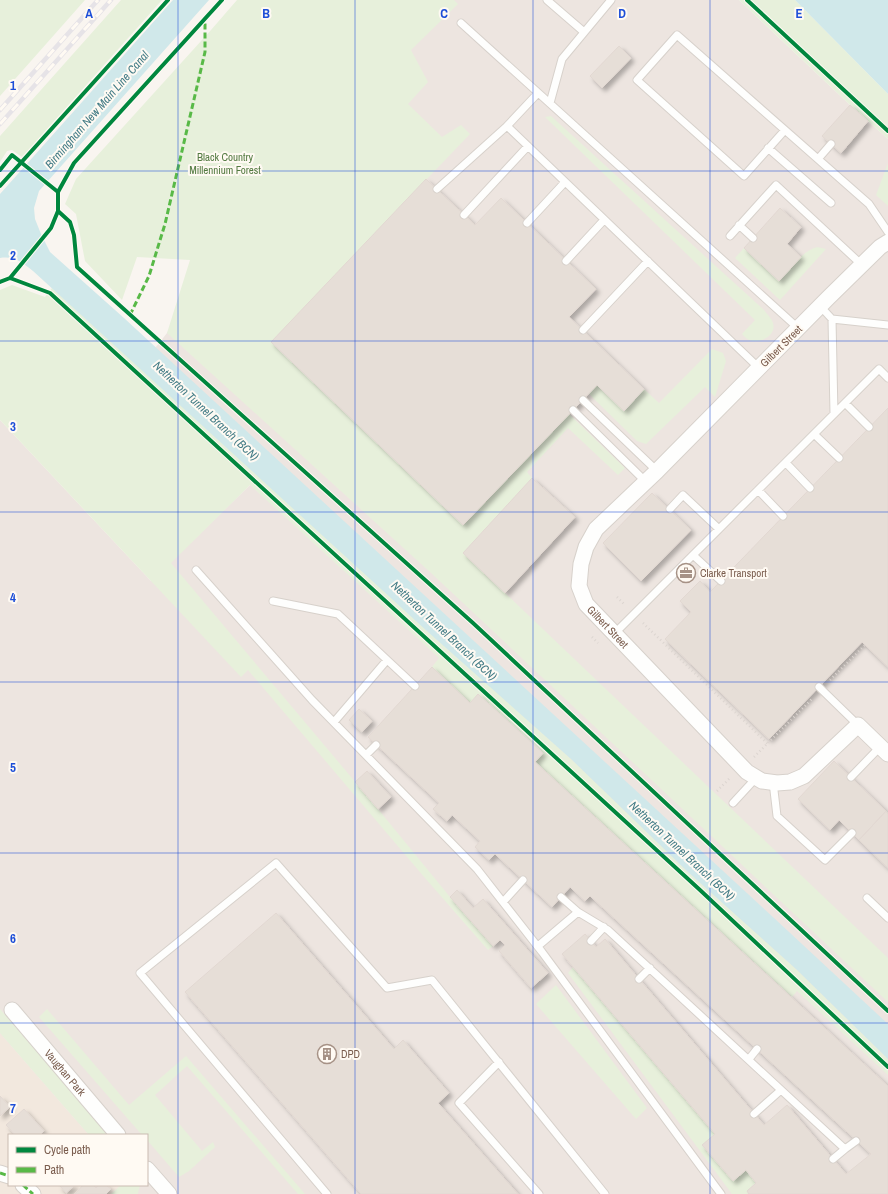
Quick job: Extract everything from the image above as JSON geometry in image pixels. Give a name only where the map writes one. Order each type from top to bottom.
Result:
[{"type":"street","name":"Gilbert Street","points":[[858,725],[804,776],[790,782],[762,781],[747,772],[614,634],[586,604],[579,586],[581,564],[586,547],[596,529],[646,482],[880,247],[888,242]]},
{"type":"street","points":[[858,725],[884,750]]},
{"type":"street","name":"Vaughan Park","points":[[12,1010],[117,1134]]},
{"type":"street","points":[[148,1171],[160,1191]]},
{"type":"street","points":[[24,1186],[33,1194]]},
{"type":"lane","points":[[547,0],[584,32]]},
{"type":"lane","points":[[550,103],[562,59],[611,0]]},
{"type":"lane","points":[[462,23],[798,328]]},
{"type":"lane","points":[[785,130],[744,176],[637,80],[677,35],[818,159],[869,204],[888,232]]},
{"type":"lane","points":[[437,189],[507,126],[538,93]]},
{"type":"lane","points":[[507,126],[759,368]]},
{"type":"lane","points":[[818,159],[831,144]]},
{"type":"lane","points":[[464,215],[528,146]]},
{"type":"lane","points":[[768,148],[831,203]]},
{"type":"lane","points":[[527,223],[565,182]]},
{"type":"lane","points":[[730,236],[776,185],[862,265]]},
{"type":"lane","points":[[566,261],[604,220]]},
{"type":"lane","points":[[739,225],[753,238]]},
{"type":"lane","points":[[583,330],[648,261]]},
{"type":"lane","points":[[820,306],[832,319],[888,325]]},
{"type":"lane","points":[[832,319],[834,414]]},
{"type":"lane","points":[[614,634],[879,369],[888,378]]},
{"type":"lane","points":[[583,400],[657,471]]},
{"type":"lane","points":[[845,403],[869,427]]},
{"type":"lane","points":[[573,410],[646,482]]},
{"type":"lane","points":[[814,434],[840,458]]},
{"type":"lane","points":[[786,463],[810,488]]},
{"type":"lane","points":[[758,490],[783,516]]},
{"type":"lane","points":[[670,510],[683,496],[719,529]]},
{"type":"lane","points":[[693,555],[720,581]]},
{"type":"lane","points":[[196,570],[312,700],[477,869],[538,946],[721,1194]]},
{"type":"lane","points":[[273,601],[338,614],[415,686]]},
{"type":"lane","points":[[334,722],[387,660]]},
{"type":"lane","points":[[820,688],[858,725]]},
{"type":"lane","points":[[366,755],[376,745]]},
{"type":"lane","points":[[850,777],[884,750]]},
{"type":"lane","points":[[733,803],[756,778]]},
{"type":"lane","points":[[773,782],[777,816],[825,860],[852,833]]},
{"type":"lane","points":[[327,1194],[140,973],[276,863],[387,988],[432,980],[605,1194]]},
{"type":"lane","points":[[503,902],[523,880]]},
{"type":"lane","points":[[561,897],[578,912],[608,930],[846,1149]]},
{"type":"lane","points":[[867,898],[888,918]]},
{"type":"lane","points":[[538,946],[578,912]]},
{"type":"lane","points":[[591,941],[604,927]]},
{"type":"lane","points":[[639,980],[650,968]]},
{"type":"lane","points":[[749,1059],[757,1049]]},
{"type":"lane","points":[[499,1062],[459,1103],[540,1194]]},
{"type":"lane","points":[[754,1114],[781,1090]]},
{"type":"lane","points":[[834,1159],[856,1141]]},
{"type":"path","points":[[617,597],[768,744]]},
{"type":"path","points":[[717,791],[742,767],[750,762],[820,688],[865,645]]},
{"type":"shaded area","points":[[393,0],[739,0],[888,139],[888,1194],[111,1194],[120,1186],[148,1186],[148,1134],[88,1134],[0,1033],[0,420],[151,581],[250,485],[265,466],[148,357],[167,333]]},
{"type":"shaded area","points":[[0,1033],[88,1134],[8,1134],[8,1186],[120,1186],[111,1194],[0,1194]]},
{"type":"green space","points":[[0,0],[85,0],[0,96]]},
{"type":"green space","points":[[121,0],[162,0],[22,157],[12,150],[7,151],[0,162],[0,136]]},
{"type":"green space","name":"Black Country Millennium Forest","points":[[237,0],[454,0],[458,4],[411,50],[428,82],[408,104],[442,137],[461,125],[470,134],[271,342],[463,525],[569,414],[625,468],[618,475],[568,428],[527,472],[532,478],[463,553],[888,958],[888,1002],[430,572],[167,333],[190,260],[137,257],[122,300],[85,261],[76,214],[65,204],[76,179]]},
{"type":"green space","points":[[739,0],[795,0],[888,94],[888,139],[850,105]]},
{"type":"green space","points":[[551,116],[764,310],[771,318],[774,327],[767,338],[753,341],[748,340],[742,334],[755,320],[545,117]]},
{"type":"green space","points":[[888,163],[888,206],[876,195]]},
{"type":"green space","points":[[817,247],[826,249],[780,300],[735,258],[744,248],[779,281],[801,256]]},
{"type":"green space","points":[[12,285],[45,297],[52,288],[571,759],[688,872],[796,969],[888,1059],[888,1075],[797,991],[792,997],[535,762],[543,753],[478,694],[470,703],[432,667],[439,658],[250,485],[171,563],[450,897],[493,946],[488,950],[248,670],[241,677],[0,420],[0,290]]},
{"type":"green space","points":[[712,349],[723,353],[726,361],[715,397],[705,387],[646,444],[637,441],[589,394],[597,385],[624,411],[644,389],[659,403]]},
{"type":"green space","points":[[573,967],[715,1134],[702,1145],[733,1181],[746,1170],[756,1183],[747,1191],[749,1194],[732,1194],[568,973]]},
{"type":"green space","points":[[556,985],[647,1108],[636,1119],[536,1004]]},
{"type":"green space","points":[[0,1009],[108,1134],[88,1134],[0,1033]]},
{"type":"green space","points":[[47,1009],[129,1105],[186,1056],[305,1194],[298,1194],[187,1066],[155,1095],[202,1151],[213,1142],[215,1147],[189,1171],[179,1177],[148,1141],[148,1134],[141,1134],[39,1017]]},
{"type":"green space","points":[[120,1186],[140,1186],[138,1194],[111,1194]]},
{"type":"water","points":[[173,0],[209,0],[39,191],[34,208],[35,219],[50,252],[124,318],[888,1024],[888,1059],[796,969],[688,872],[571,759],[428,632],[33,271],[21,262],[14,259],[0,258],[0,194]]},
{"type":"water","points":[[795,0],[888,0],[888,94]]},
{"type":"building","points":[[619,46],[631,58],[602,88],[590,76]]},
{"type":"building","points":[[850,105],[868,121],[841,153],[822,136]]},
{"type":"building","points":[[426,179],[475,225],[501,198],[596,289],[569,317],[644,389],[624,411],[597,385],[463,525],[271,342]]},
{"type":"building","points":[[780,208],[801,227],[787,244],[801,257],[779,281],[744,248]]},
{"type":"building","points":[[888,408],[888,667],[862,642],[769,739],[665,639],[691,612],[680,601],[700,581],[710,592]]},
{"type":"building","points":[[532,478],[575,517],[505,593],[463,553]]},
{"type":"building","points":[[652,493],[691,530],[641,581],[603,543]]},
{"type":"building","points":[[432,667],[470,703],[478,694],[543,753],[535,762],[888,1086],[888,1194],[749,1194],[747,1191],[756,1183],[746,1170],[733,1181],[702,1145],[715,1134],[562,954],[585,934],[596,947],[605,939],[764,1125],[787,1105],[846,1174],[871,1154],[590,896],[585,901],[570,887],[552,907],[495,854],[489,860],[475,847],[480,841],[452,815],[447,821],[433,809],[439,803],[368,737]]},
{"type":"building","points":[[359,709],[372,721],[362,732],[349,720]]},
{"type":"building","points":[[834,761],[886,811],[859,840],[839,820],[830,830],[798,799]]},
{"type":"building","points":[[367,771],[391,797],[378,809],[355,782]]},
{"type":"building","points":[[886,811],[888,814],[888,868],[859,840]]},
{"type":"building","points":[[457,890],[473,908],[483,899],[548,973],[531,988],[499,951],[505,945],[500,940],[493,946],[450,897]]},
{"type":"building","name":"DPD","points":[[276,913],[394,1049],[403,1040],[449,1093],[438,1103],[518,1194],[361,1194],[185,992]]},
{"type":"building","points":[[0,1096],[10,1107],[0,1116]]},
{"type":"building","points":[[24,1109],[44,1131],[41,1134],[14,1134],[6,1125]]},
{"type":"building","points":[[60,1186],[74,1186],[66,1193]]},
{"type":"building","points":[[82,1186],[95,1186],[96,1188],[97,1186],[107,1186],[111,1189],[106,1194],[75,1194]]},
{"type":"railway","points":[[0,110],[98,0]]},
{"type":"railway","points":[[0,124],[111,0]]},
{"type":"marked path","points":[[130,315],[149,276],[165,224],[205,52],[205,19]]},
{"type":"marked path","points":[[0,1173],[8,1176]]},
{"type":"marked path","points":[[24,1186],[33,1194]]},
{"type":"cycle path","points":[[0,186],[168,0]]},
{"type":"cycle path","points":[[0,282],[10,278],[51,228],[58,211],[58,192],[74,163],[222,0]]},
{"type":"cycle path","points":[[747,0],[888,131]]},
{"type":"cycle path","points":[[0,170],[12,155],[58,192]]},
{"type":"cycle path","points":[[58,211],[70,222],[74,235],[77,267],[473,623],[888,1011]]},
{"type":"cycle path","points":[[10,278],[50,293],[700,890],[888,1067]]},
{"type":"place","name":"Clarke Transport","points":[[686,573]]},
{"type":"place","name":"DPD","points":[[327,1054]]},
{"type":"water label","name":"Birmingham New Main Line Canal","points":[[97,110]]},
{"type":"water label","name":"Netherton Tunnel Branch (BCN)","points":[[206,411]]},
{"type":"water label","name":"Netherton Tunnel Branch (BCN)","points":[[444,631]]},
{"type":"water label","name":"Netherton Tunnel Branch (BCN)","points":[[682,851]]}]
